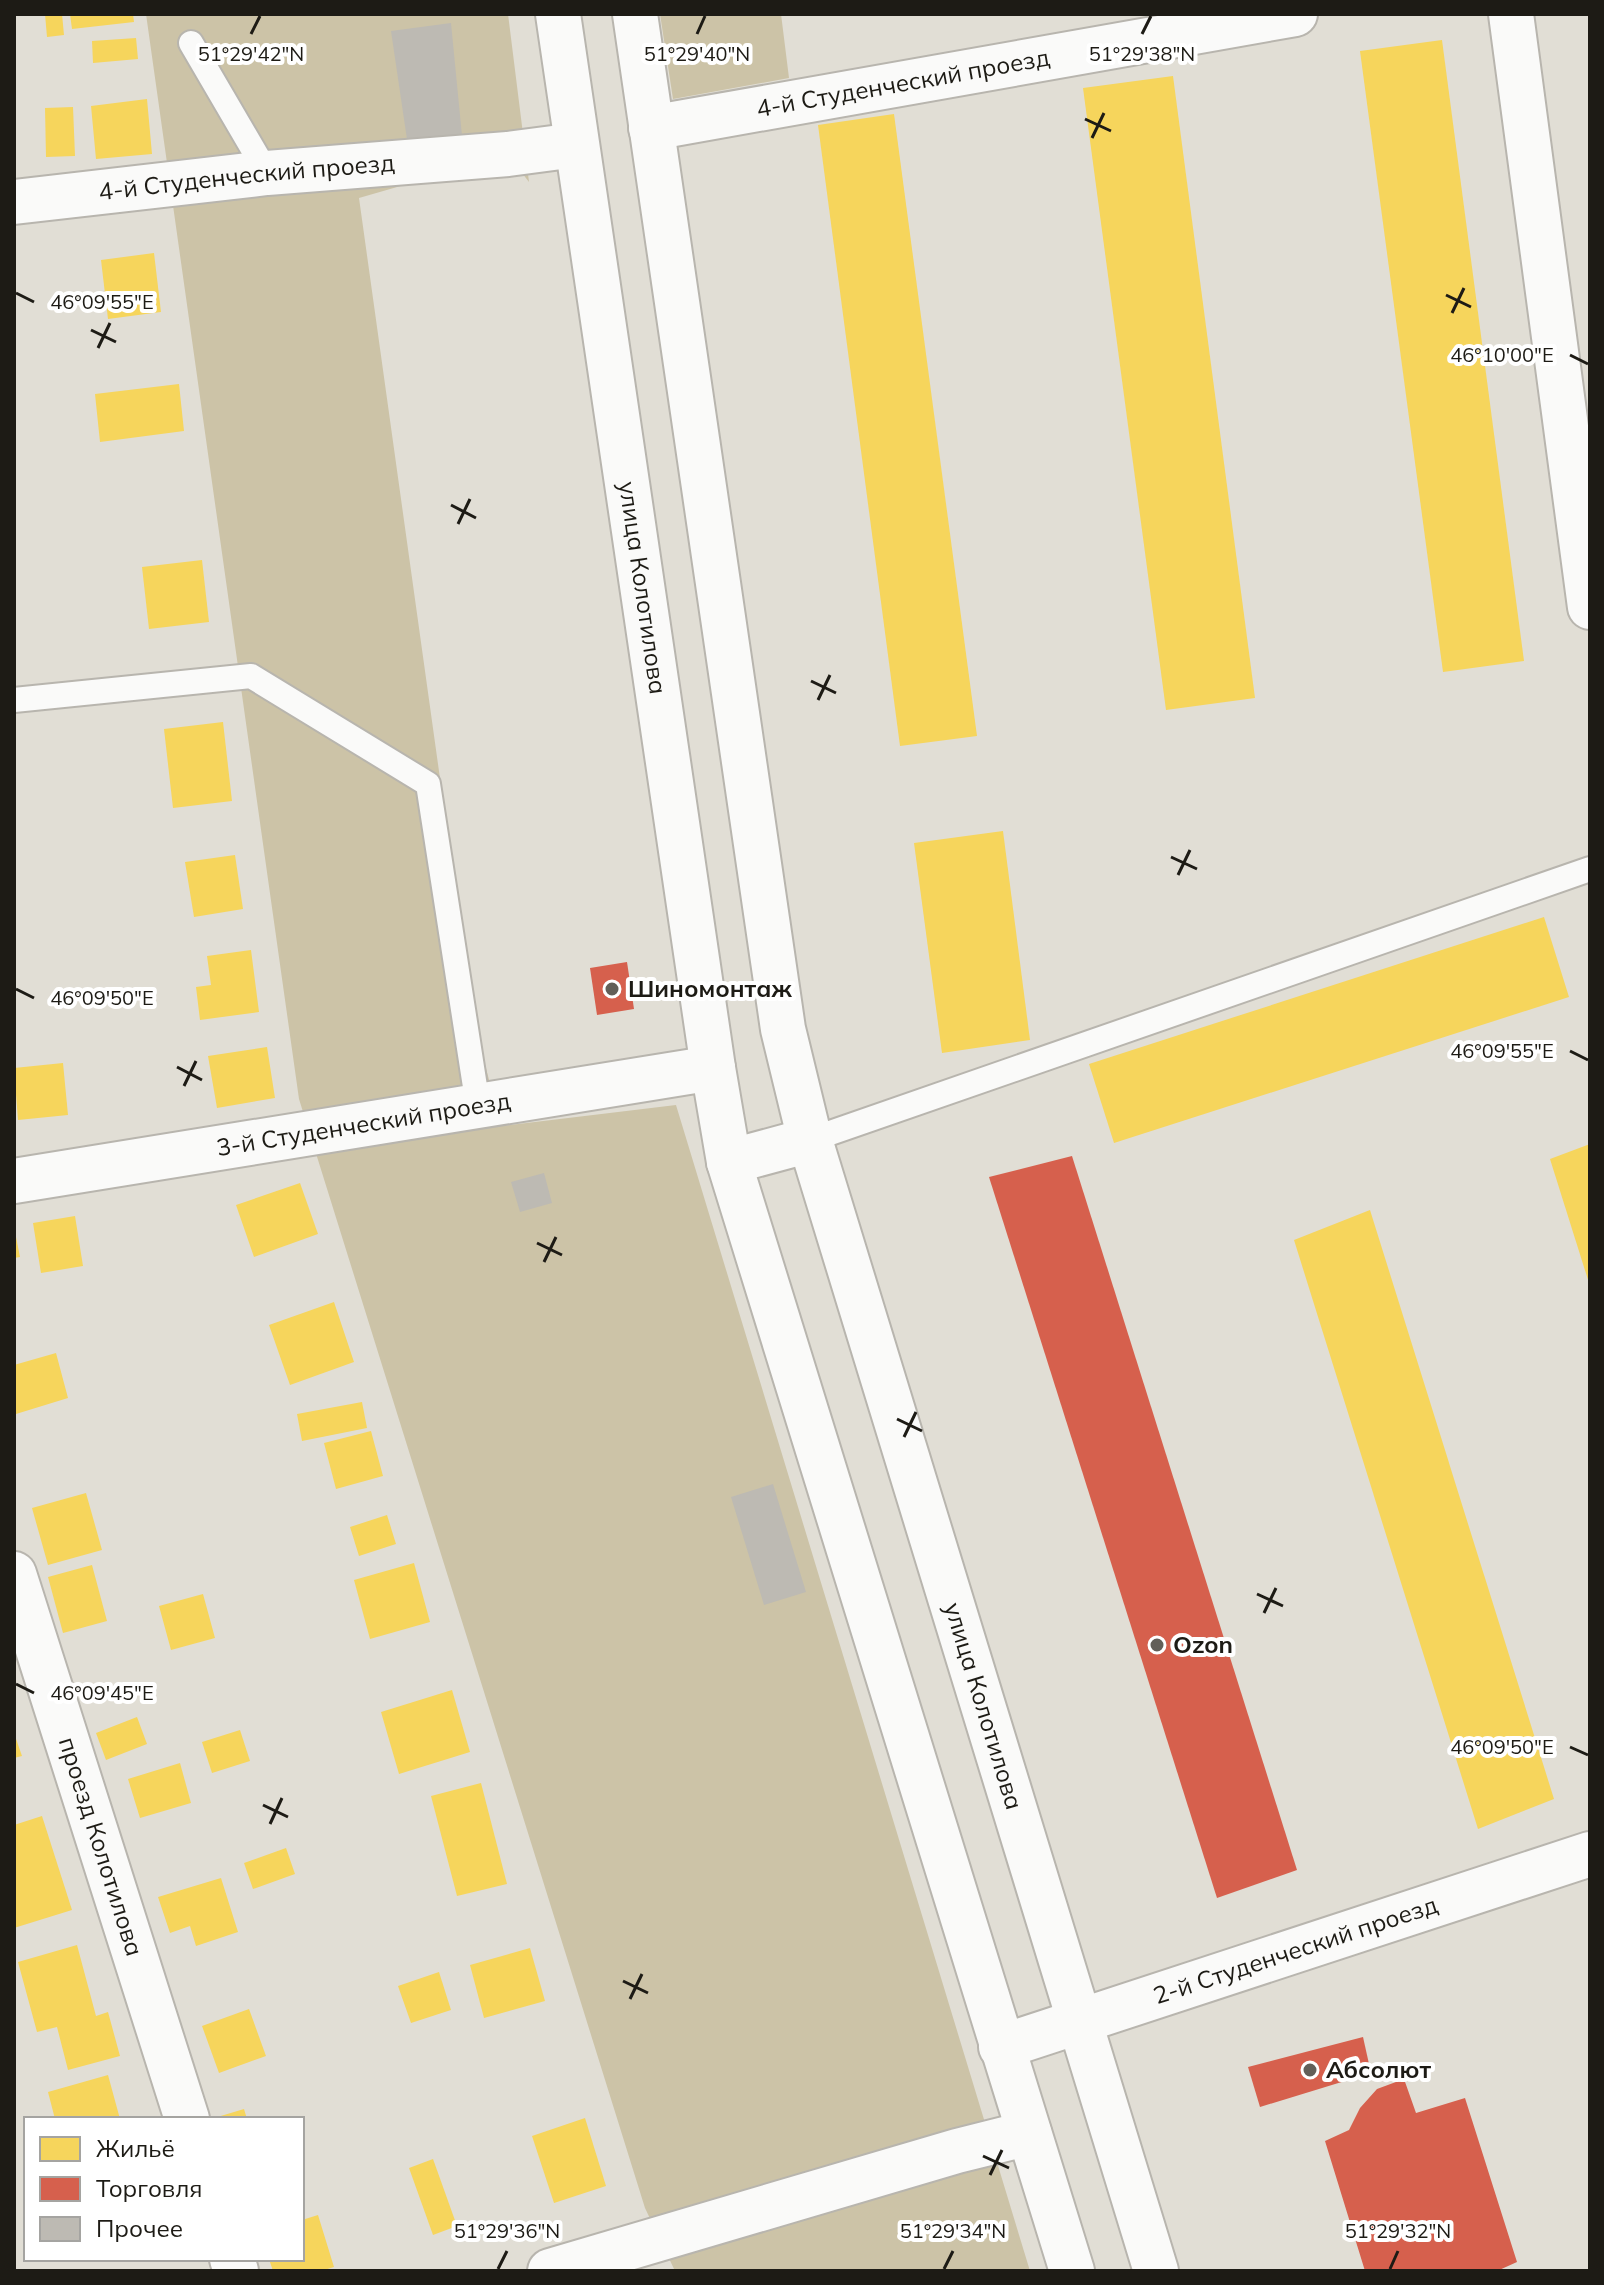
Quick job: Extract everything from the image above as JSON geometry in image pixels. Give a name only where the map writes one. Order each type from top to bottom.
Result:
[{"type":"main road","name":"улица Колотилова","points":[[558,14],[729,1162],[1072,2271]]},
{"type":"main road","name":"улица Колотилова","points":[[635,14],[783,1029],[810,1140],[1156,2271]]},
{"type":"main road","name":"4-й Студенческий проезд","points":[[651,128],[1295,14]]},
{"type":"main road","points":[[1511,14],[1590,607]]},
{"type":"main road","name":"4-й Студенческий проезд","points":[[14,202],[267,173],[508,154],[576,145]]},
{"type":"main road","name":"3-й Студенческий проезд","points":[[14,1181],[713,1068]]},
{"type":"main road","points":[[729,1162],[810,1140]]},
{"type":"main road","name":"проезд Колотилова","points":[[14,1574],[186,2117]]},
{"type":"main road","name":"2-й Студенческий проезд","points":[[1001,2047],[1590,1854]]},
{"type":"main road","points":[[550,2271],[957,2151],[1029,2133]]},
{"type":"lane","points":[[191,43],[267,173]]},
{"type":"lane","points":[[14,700],[251,676],[428,784],[478,1106]]},
{"type":"lane","points":[[810,1140],[1590,869]]},
{"type":"shaded area","points":[[146,14],[508,14],[529,182],[508,155],[359,198],[474,1022],[501,1126],[676,1105],[1030,2271],[675,2271],[645,2208],[299,1099]]},
{"type":"shaded area","points":[[660,14],[781,14],[789,78],[673,99]]},
{"type":"building: Жильё","points":[[45,14],[62,14],[64,35],[47,37]]},
{"type":"building: Жильё","points":[[70,14],[133,14],[134,22],[72,29]]},
{"type":"building: Жильё","points":[[136,38],[138,59],[93,63],[92,41]]},
{"type":"building: Жильё","points":[[1442,40],[1524,661],[1443,672],[1360,51]]},
{"type":"building: Жильё","points":[[1173,76],[1255,698],[1166,710],[1083,88]]},
{"type":"building: Жильё","points":[[147,99],[152,154],[96,159],[91,106]]},
{"type":"building: Жильё","points":[[73,107],[75,156],[46,157],[45,108]]},
{"type":"building: Жильё","points":[[894,114],[977,736],[900,746],[818,125]]},
{"type":"building: Жильё","points":[[154,253],[161,312],[108,319],[101,260]]},
{"type":"building: Жильё","points":[[179,384],[184,431],[100,442],[95,394]]},
{"type":"building: Жильё","points":[[202,560],[209,622],[149,629],[142,567]]},
{"type":"building: Жильё","points":[[223,722],[232,801],[173,808],[164,729]]},
{"type":"building: Жильё","points":[[1003,831],[1030,1040],[942,1053],[914,843]]},
{"type":"building: Жильё","points":[[235,855],[243,909],[194,917],[185,862]]},
{"type":"building: Жильё","points":[[1544,917],[1569,997],[1114,1143],[1089,1064]]},
{"type":"building: Жильё","points":[[251,950],[259,1012],[200,1020],[196,987],[211,985],[207,956]]},
{"type":"building: Жильё","points":[[267,1047],[275,1098],[217,1108],[208,1056]]},
{"type":"building: Жильё","points":[[63,1063],[68,1115],[18,1120],[14,1068]]},
{"type":"building: Жильё","points":[[1590,1144],[1590,1283],[1589,1283],[1550,1159]]},
{"type":"building: Жильё","points":[[300,1183],[318,1234],[254,1257],[236,1205]]},
{"type":"building: Жильё","points":[[1370,1210],[1554,1799],[1478,1829],[1294,1240]]},
{"type":"building: Жильё","points":[[75,1216],[83,1266],[41,1273],[33,1223]]},
{"type":"building: Жильё","points":[[14,1227],[20,1257],[14,1258]]},
{"type":"building: Жильё","points":[[334,1302],[354,1362],[290,1385],[269,1325]]},
{"type":"building: Жильё","points":[[56,1353],[68,1398],[16,1414],[14,1365]]},
{"type":"building: Жильё","points":[[362,1402],[367,1428],[302,1441],[297,1414]]},
{"type":"building: Жильё","points":[[371,1431],[383,1476],[336,1489],[324,1443]]},
{"type":"building: Жильё","points":[[86,1493],[102,1550],[48,1565],[32,1508]]},
{"type":"building: Жильё","points":[[387,1515],[396,1544],[359,1556],[350,1527]]},
{"type":"building: Жильё","points":[[414,1563],[430,1622],[370,1639],[354,1580]]},
{"type":"building: Жильё","points":[[92,1565],[107,1621],[63,1633],[48,1577]]},
{"type":"building: Жильё","points":[[203,1594],[215,1638],[171,1650],[159,1606]]},
{"type":"building: Жильё","points":[[452,1690],[470,1752],[399,1774],[381,1712]]},
{"type":"building: Жильё","points":[[137,1717],[147,1744],[106,1760],[96,1733]]},
{"type":"building: Жильё","points":[[240,1730],[250,1761],[212,1773],[202,1742]]},
{"type":"building: Жильё","points":[[14,1733],[22,1756],[14,1758]]},
{"type":"building: Жильё","points":[[180,1763],[191,1803],[140,1818],[128,1779]]},
{"type":"building: Жильё","points":[[481,1783],[507,1884],[457,1896],[431,1796]]},
{"type":"building: Жильё","points":[[42,1816],[72,1910],[14,1928],[14,1825]]},
{"type":"building: Жильё","points":[[286,1848],[295,1874],[253,1889],[244,1863]]},
{"type":"building: Жильё","points":[[221,1878],[238,1932],[196,1946],[190,1926],[170,1933],[158,1897]]},
{"type":"building: Жильё","points":[[77,1945],[96,2016],[108,2012],[120,2056],[68,2070],[57,2027],[37,2032],[18,1962]]},
{"type":"building: Жильё","points":[[530,1948],[545,2001],[484,2018],[470,1965]]},
{"type":"building: Жильё","points":[[439,1972],[451,2010],[411,2023],[398,1986]]},
{"type":"building: Жильё","points":[[249,2009],[266,2056],[219,2073],[202,2026]]},
{"type":"building: Жильё","points":[[108,2075],[119,2117],[54,2117],[48,2092]]},
{"type":"building: Жильё","points":[[244,2109],[246,2117],[217,2117]]},
{"type":"building: Жильё","points":[[585,2118],[606,2186],[554,2203],[532,2136]]},
{"type":"building: Жильё","points":[[433,2159],[457,2226],[433,2235],[409,2168]]},
{"type":"building: Жильё","points":[[318,2215],[334,2267],[321,2271],[273,2271],[270,2261],[304,2261],[304,2219]]},
{"type":"building: Торговля","name":"Шиномонтаж","points":[[627,962],[634,1009],[597,1015],[590,968]]},
{"type":"building: Торговля","points":[[1072,1156],[1297,1870],[1217,1898],[989,1177]]},
{"type":"building: Торговля","name":"Абсолют","points":[[1363,2037],[1371,2073],[1260,2107],[1248,2067]]},
{"type":"building: Торговля","points":[[1404,2079],[1416,2113],[1465,2098],[1517,2262],[1497,2271],[1365,2271],[1325,2141],[1349,2130],[1360,2108],[1377,2089]]},
{"type":"building: Прочее","points":[[451,23],[463,146],[409,153],[391,31]]},
{"type":"building: Прочее","points":[[544,1173],[552,1203],[520,1212],[511,1182]]},
{"type":"building: Прочее","points":[[773,1484],[806,1592],[764,1605],[731,1497]]},
{"type":"place","name":"Шиномонтаж","points":[[612,989]]},
{"type":"place","name":"Ozon","points":[[1157,1645]]},
{"type":"place","name":"Абсолют","points":[[1310,2070]]}]
